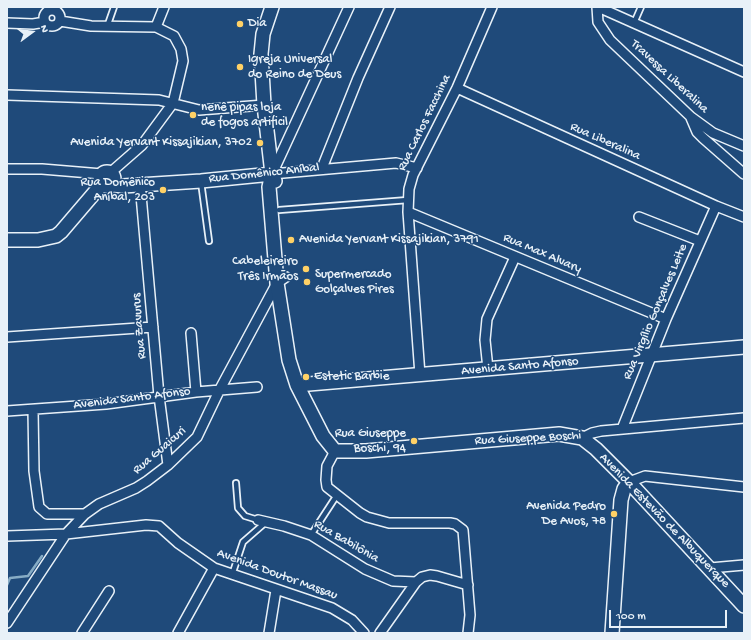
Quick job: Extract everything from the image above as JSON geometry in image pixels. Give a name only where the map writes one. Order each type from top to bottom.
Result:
[{"type":"main road","points":[[272,7],[263,34],[261,54],[264,105],[272,174],[276,185],[279,210],[284,328],[289,360],[297,385],[323,436],[335,451]]},
{"type":"main road","points":[[272,174],[269,187],[281,280]]},
{"type":"main road","name":"Rua Domênico Aníbal","points":[[106,179],[140,184],[201,181],[272,174]]},
{"type":"main road","points":[[7,240],[38,240],[56,236],[106,179]]},
{"type":"main road","name":"Avenida Santo Afonso","points":[[297,385],[744,347]]},
{"type":"main road","name":"Rua Giuseppe Boschi","points":[[335,451],[366,451],[559,434],[582,438]]},
{"type":"main road","name":"Avenida Estevão de Albuquerque","points":[[582,438],[596,449],[628,482],[744,606]]},
{"type":"main road","points":[[612,633],[621,500],[628,482]]},
{"type":"street","points":[[156,27],[164,7]]},
{"type":"street","points":[[272,174],[349,7]]},
{"type":"street","points":[[322,168],[358,78],[390,7]]},
{"type":"street","name":"Rua Carlos Facchina","points":[[420,375],[408,212],[409,189],[417,168],[457,88],[492,7]]},
{"type":"street","points":[[598,7],[744,72]]},
{"type":"street","name":"Travessa Liberalina","points":[[598,7],[598,22],[610,40],[691,117],[713,133],[742,145]]},
{"type":"street","points":[[45,22],[46,12],[50,8],[58,12],[60,21]]},
{"type":"street","points":[[7,24],[33,24],[45,22],[53,26],[60,21],[78,25],[107,27],[156,27],[174,36],[181,48],[183,61],[173,103],[142,145],[106,179],[42,169],[7,168]]},
{"type":"street","name":"Rua Liberalina","points":[[457,88],[716,206],[744,217]]},
{"type":"street","points":[[7,95],[147,99],[173,103],[199,110],[264,105]]},
{"type":"street","points":[[691,117],[697,132],[744,174]]},
{"type":"street","points":[[742,145],[744,135]]},
{"type":"street","name":"Rua Domênico Aníbal","points":[[272,174],[322,168],[396,163],[417,168]]},
{"type":"street","name":"Rua Zavurus","points":[[140,184],[159,396],[168,465]]},
{"type":"street","name":"Rua Virgílio Gonçalves Leite","points":[[622,429],[666,319],[716,206]]},
{"type":"street","name":"Rua Max Alvary","points":[[408,212],[666,319]]},
{"type":"street","points":[[639,217],[700,241]]},
{"type":"street","points":[[488,369],[485,340],[487,319],[515,257]]},
{"type":"street","name":"Rua Guaicuri","points":[[7,623],[66,534],[85,514],[105,501],[136,488],[168,465],[198,437],[220,389],[281,280]]},
{"type":"street","points":[[7,337],[153,327]]},
{"type":"street","points":[[191,333],[196,392]]},
{"type":"street","name":"Avenida Santo Afonso","points":[[7,411],[106,404],[220,389],[257,387]]},
{"type":"street","points":[[33,410],[34,471],[39,507],[47,514],[85,514]]},
{"type":"street","name":"Rua Giuseppe Boschi","points":[[582,438],[592,433],[601,431],[744,418]]},
{"type":"street","points":[[335,451],[327,466],[327,486],[360,512],[374,519],[395,523],[450,523],[461,527],[465,536],[470,615],[468,633]]},
{"type":"street","points":[[628,482],[644,476],[744,487]]},
{"type":"street","name":"Rua Babilônia","points":[[262,521],[310,535],[365,569],[393,581],[416,582],[422,577],[437,576],[468,585]]},
{"type":"street","name":"Avenida Doutor Massau","points":[[7,536],[66,534],[153,525],[158,526],[178,543],[214,568],[332,608],[352,620],[364,633]]},
{"type":"street","points":[[710,568],[744,564]]},
{"type":"street","points":[[178,633],[214,568]]},
{"type":"street","points":[[380,633],[416,582]]},
{"type":"street","points":[[268,633],[276,590]]},
{"type":"street","points":[[82,633],[109,591]]},
{"type":"lane","points":[[107,27],[114,7]]},
{"type":"lane","points":[[634,23],[642,7]]},
{"type":"lane","points":[[201,181],[209,241]]},
{"type":"lane","points":[[279,210],[408,200]]},
{"type":"lane","name":"Rua Babilônia","points":[[236,483],[238,508],[244,516],[262,521]]},
{"type":"lane","points":[[310,535],[337,495]]},
{"type":"lane","points":[[232,575],[243,542],[262,521]]},
{"type":"waterway","points":[[7,585],[10,578],[28,576],[42,556]]},
{"type":"place","name":"Dia","points":[[240,24]]},
{"type":"place","name":"Igreja Universal do Reino de Deus","points":[[240,67]]},
{"type":"place","name":"nenê pipas loja de fogos artificil","points":[[193,115]]},
{"type":"place","name":"Avenida Yervant Kissajikian, 3702","points":[[260,143]]},
{"type":"place","name":"Rua Domênico Aníbal, 203","points":[[163,190]]},
{"type":"place","name":"Avenida Yervant Kissajikian, 3791","points":[[291,240]]},
{"type":"place","name":"Cabeleireiro Três Irmãos","points":[[306,269]]},
{"type":"place","name":"Supermercado Golçalves Pires","points":[[307,282]]},
{"type":"place","name":"Estetic Barbie","points":[[306,377]]},
{"type":"place","name":"Rua Giuseppe Boschi, 94","points":[[414,441]]},
{"type":"place","name":"Avenida Pedro De Avos, 78","points":[[614,514]]}]
